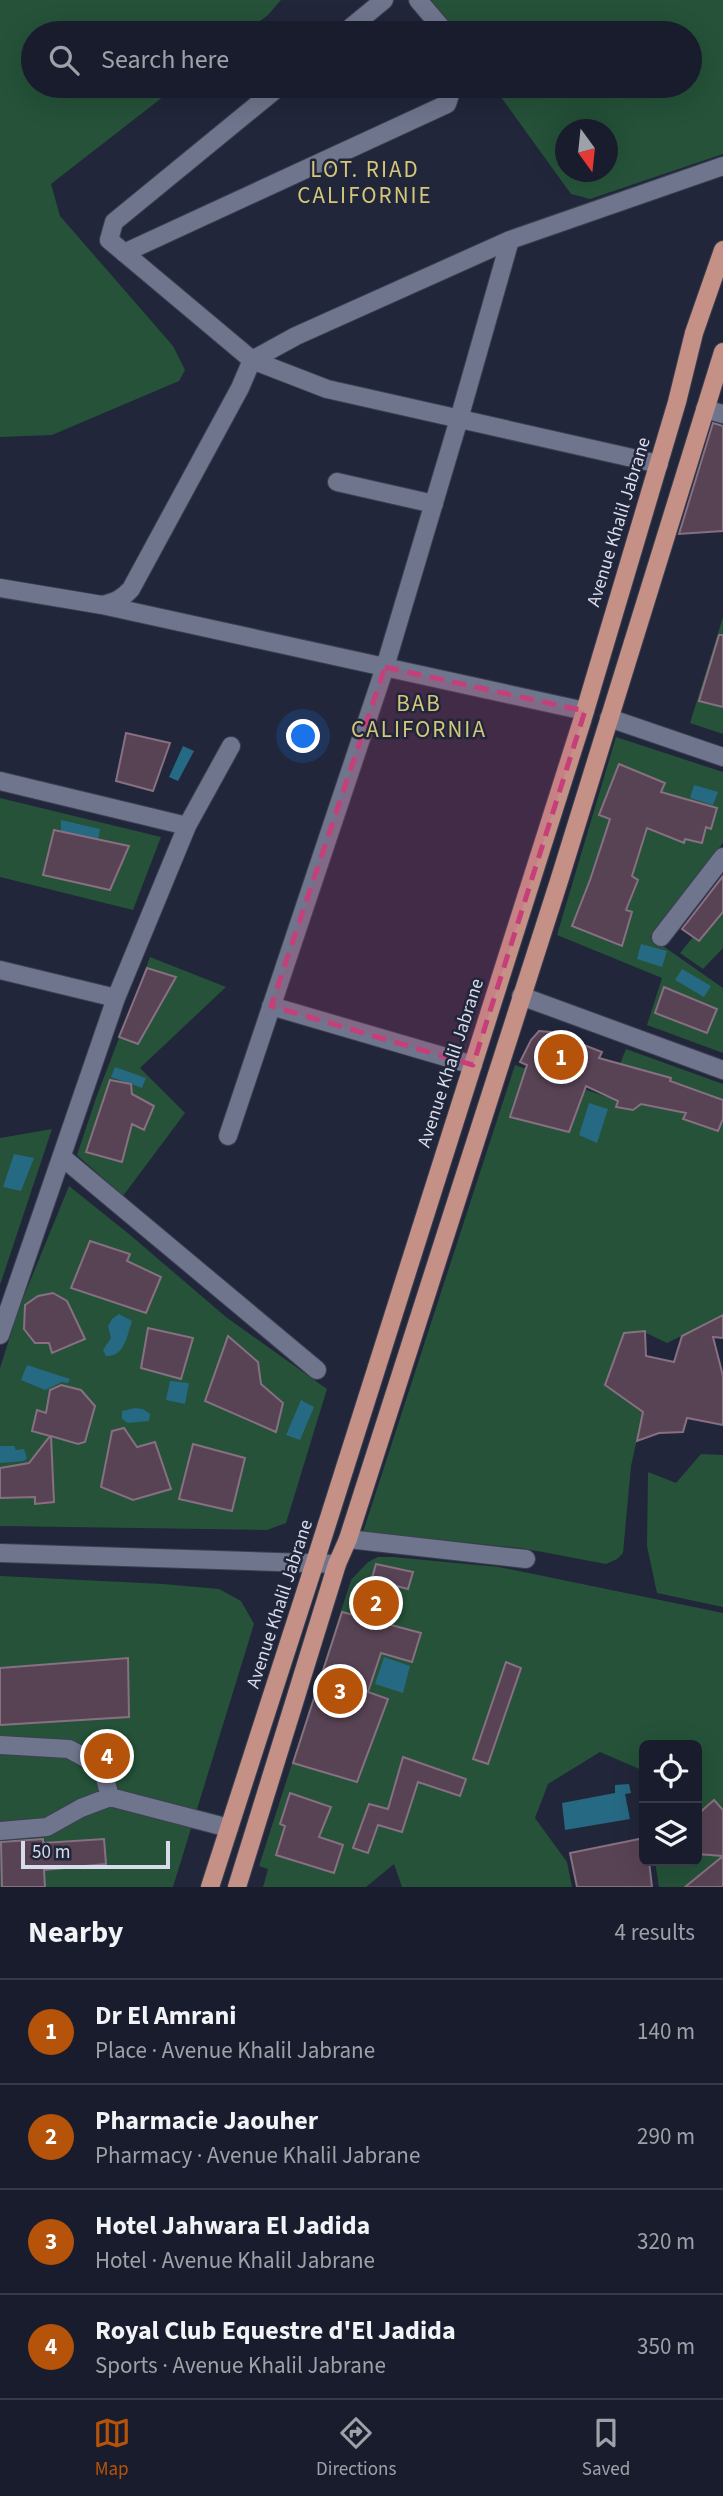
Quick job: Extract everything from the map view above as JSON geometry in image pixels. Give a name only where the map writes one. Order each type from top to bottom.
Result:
[{"type":"main road","name":"Avenue Khalil Jabrane","points":[[210,1887],[316,1562],[585,711],[659,464],[694,333],[723,250]]},
{"type":"main road","points":[[237,1887],[337,1564],[348,1539],[521,996],[723,352]]},
{"type":"street","points":[[359,21],[384,0]]},
{"type":"street","points":[[418,0],[436,21]]},
{"type":"street","points":[[265,98],[114,222],[109,240],[252,360],[327,389],[659,464]]},
{"type":"street","points":[[124,253],[447,104],[449,98]]},
{"type":"street","points":[[102,605],[114,602],[131,589],[240,388],[252,360],[296,336],[510,240],[723,166]]},
{"type":"street","points":[[228,1136],[385,667],[510,240]]},
{"type":"street","points":[[705,409],[723,414]]},
{"type":"street","points":[[337,482],[434,504]]},
{"type":"street","points":[[0,588],[102,605],[585,711]]},
{"type":"street","points":[[609,718],[723,757]]},
{"type":"street","points":[[0,1335],[116,998],[187,826],[231,746]]},
{"type":"street","points":[[0,781],[187,826]]},
{"type":"street","points":[[662,937],[723,857]]},
{"type":"street","points":[[0,970],[116,998]]},
{"type":"street","points":[[521,996],[723,1070]]},
{"type":"street","points":[[271,1006],[473,1065]]},
{"type":"street","points":[[62,1157],[317,1370]]},
{"type":"street","points":[[348,1539],[480,1559],[526,1559]]},
{"type":"street","points":[[0,1553],[337,1564]]},
{"type":"street","points":[[0,1745],[69,1749],[102,1767],[110,1797]]},
{"type":"street","points":[[0,1831],[47,1827],[81,1808],[110,1797],[229,1828]]},
{"type":"highlighted area","points":[[385,667],[585,711],[473,1065],[271,1006]]},
{"type":"green space","points":[[0,0],[281,0],[260,21],[21,21],[21,98],[162,98],[51,184],[60,216],[173,346],[185,370],[179,381],[52,435],[0,437]]},
{"type":"green space","points":[[431,0],[723,0],[723,154],[590,199],[571,194],[562,182],[618,182],[618,119],[555,119],[555,172],[502,98],[702,98],[702,21],[446,21]]},
{"type":"green space","points":[[723,617],[723,734],[690,723]]},
{"type":"green space","points":[[616,737],[723,772],[723,843],[650,937],[723,988],[723,1053],[647,1025],[662,978],[557,935]]},
{"type":"green space","points":[[0,798],[161,837],[133,910],[0,877]]},
{"type":"green space","points":[[723,912],[723,948],[703,969],[680,953],[693,937]]},
{"type":"green space","points":[[150,957],[226,987],[140,1068],[185,1113],[123,1196],[77,1155]]},
{"type":"green space","points":[[626,1049],[723,1084],[723,1318],[667,1343],[642,1331],[624,1333],[605,1384],[643,1412],[631,1466],[623,1553],[606,1564],[521,1548],[363,1532],[515,1065],[607,1097]]},
{"type":"green space","points":[[52,1129],[0,1285],[0,1138]]},
{"type":"green space","points":[[69,1186],[226,1317],[327,1389],[286,1523],[267,1530],[0,1526],[0,1368],[19,1308]]},
{"type":"green space","points":[[701,1454],[723,1455],[723,1607],[657,1593],[647,1546],[648,1472],[676,1483]]},
{"type":"green space","points":[[378,1557],[393,1557],[499,1567],[723,1613],[723,1887],[659,1887],[656,1866],[702,1866],[702,1740],[639,1740],[639,1769],[600,1752],[548,1784],[535,1818],[567,1862],[572,1887],[402,1887],[394,1864],[366,1887],[263,1887],[268,1869],[259,1866],[351,1580],[368,1562]]},
{"type":"green space","points":[[0,1576],[219,1589],[241,1601],[254,1624],[173,1887],[0,1887]]},
{"type":"water","points":[[183,746],[194,751],[178,781],[169,777]]},
{"type":"water","points":[[694,785],[718,792],[713,805],[690,798]]},
{"type":"water","points":[[61,820],[100,829],[98,840],[61,832]]},
{"type":"water","points":[[641,944],[667,951],[662,967],[637,959]]},
{"type":"water","points":[[682,969],[711,986],[704,997],[675,980]]},
{"type":"water","points":[[115,1067],[146,1078],[142,1088],[111,1077]]},
{"type":"water","points":[[589,1103],[608,1109],[597,1143],[579,1135]]},
{"type":"water","points":[[14,1154],[34,1158],[21,1191],[3,1187]]},
{"type":"water","points":[[119,1314],[132,1321],[121,1349],[106,1356],[103,1350],[111,1338],[108,1326]]},
{"type":"water","points":[[27,1365],[70,1379],[68,1383],[62,1382],[45,1390],[21,1380]]},
{"type":"water","points":[[170,1381],[189,1383],[185,1404],[166,1400]]},
{"type":"water","points":[[301,1400],[314,1407],[300,1440],[286,1435]]},
{"type":"water","points":[[135,1408],[150,1414],[149,1421],[128,1423],[122,1419],[122,1411]]},
{"type":"water","points":[[0,1446],[24,1449],[27,1458],[24,1461],[0,1463]]},
{"type":"water","points":[[384,1657],[410,1666],[403,1693],[375,1684]]},
{"type":"water","points":[[629,1784],[631,1793],[625,1794],[630,1819],[565,1830],[562,1803],[615,1793],[615,1785]]},
{"type":"building","points":[[713,423],[723,426],[723,531],[679,534]]},
{"type":"building","points":[[719,635],[723,635],[723,707],[699,701]]},
{"type":"building","points":[[126,733],[170,743],[153,791],[116,781]]},
{"type":"building","points":[[619,764],[665,783],[661,792],[717,808],[711,829],[706,827],[702,843],[685,839],[684,843],[647,828],[632,876],[638,880],[626,910],[632,912],[622,946],[572,926],[610,819],[599,815]]},
{"type":"building","points":[[54,830],[129,846],[110,890],[43,875]]},
{"type":"building","points":[[723,876],[723,912],[699,941],[682,929]]},
{"type":"building","points":[[147,968],[176,977],[138,1044],[119,1037]]},
{"type":"building","points":[[664,987],[717,1009],[707,1033],[655,1013]]},
{"type":"building","points":[[539,1031],[551,1032],[602,1052],[599,1058],[671,1078],[670,1081],[723,1100],[723,1119],[718,1131],[683,1119],[686,1113],[641,1104],[633,1110],[616,1107],[618,1101],[586,1086],[569,1132],[510,1117],[527,1065],[520,1062],[531,1040]]},
{"type":"building","points":[[110,1080],[131,1084],[132,1094],[154,1106],[144,1130],[132,1124],[122,1162],[86,1152]]},
{"type":"building","points":[[90,1241],[130,1254],[127,1261],[161,1277],[146,1313],[71,1288]]},
{"type":"building","points":[[53,1293],[67,1301],[85,1339],[52,1353],[49,1343],[35,1343],[24,1329],[25,1305],[38,1296]]},
{"type":"building","points":[[723,1315],[723,1338],[713,1337],[723,1376],[723,1425],[687,1418],[683,1432],[659,1433],[637,1441],[643,1412],[605,1385],[624,1333],[645,1331],[646,1356],[674,1362],[682,1336]]},
{"type":"building","points":[[148,1328],[193,1338],[181,1379],[141,1368]]},
{"type":"building","points":[[228,1336],[258,1362],[261,1384],[283,1403],[276,1432],[205,1401]]},
{"type":"building","points":[[61,1385],[81,1390],[95,1406],[85,1442],[78,1444],[51,1436],[54,1502],[35,1504],[35,1497],[0,1498],[0,1468],[29,1463],[50,1436],[32,1431],[37,1410],[46,1413],[50,1390]]},
{"type":"building","points":[[124,1428],[137,1447],[155,1442],[171,1489],[133,1500],[101,1487],[112,1431]]},
{"type":"building","points":[[193,1444],[245,1458],[232,1511],[179,1499]]},
{"type":"building","points":[[376,1564],[413,1572],[408,1589],[392,1585],[380,1622],[421,1633],[412,1662],[381,1653],[368,1692],[388,1699],[357,1782],[293,1763],[342,1612],[361,1617]]},
{"type":"building","points":[[128,1658],[129,1717],[0,1725],[0,1668]]},
{"type":"building","points":[[506,1662],[521,1668],[488,1764],[473,1759]]},
{"type":"building","points":[[403,1757],[466,1779],[460,1796],[418,1782],[402,1832],[378,1825],[368,1853],[353,1848],[369,1804],[388,1809]]},
{"type":"building","points":[[290,1793],[331,1807],[319,1837],[343,1845],[334,1873],[276,1855],[285,1826],[280,1824]]},
{"type":"building","points":[[714,1800],[723,1810],[723,1856],[702,1854],[702,1811]]},
{"type":"building","points":[[43,1839],[43,1843],[104,1839],[106,1864],[44,1870],[45,1887],[2,1887],[1,1842]]},
{"type":"building","points":[[639,1839],[639,1866],[650,1866],[652,1887],[577,1887],[570,1853]]},
{"type":"building","points":[[723,1856],[723,1887],[685,1887]]},
{"type":"place","name":"Dr El Amrani","points":[[561,1057]]},
{"type":"place","name":"Pharmacie Jaouher","points":[[376,1603]]},
{"type":"place","name":"Hotel Jahwara El Jadida","points":[[340,1691]]},
{"type":"place","name":"Royal Club Equestre d'El Jadida","points":[[107,1756]]},
{"type":"district","name":"LOT. RIAD CALIFORNIE","points":[[365,182]]},
{"type":"district","name":"BAB CALIFORNIA","points":[[419,716]]}]
